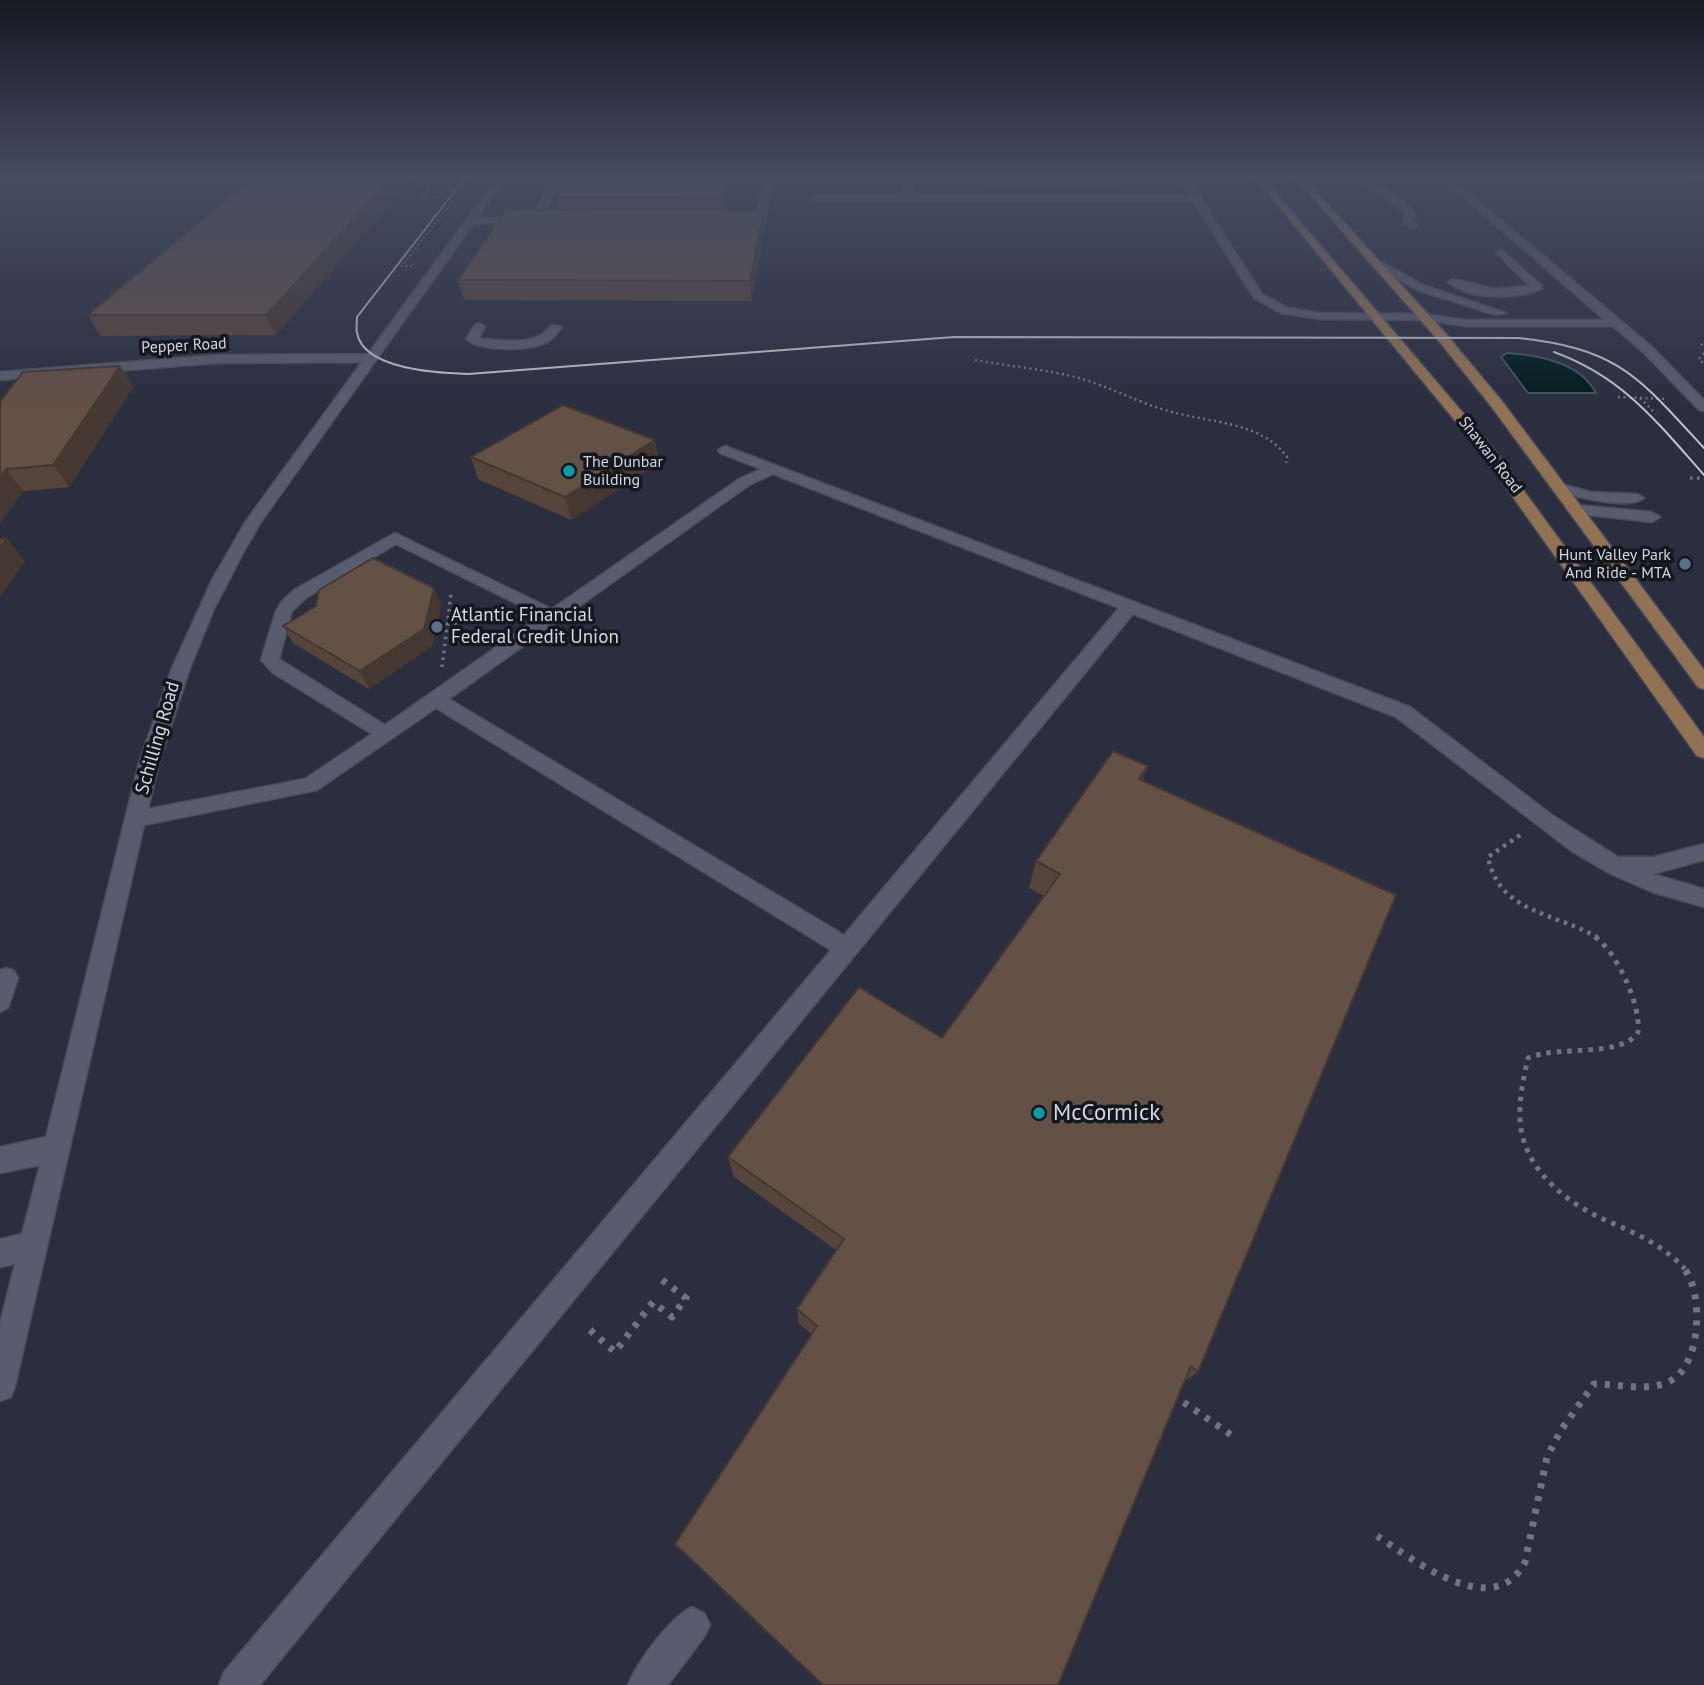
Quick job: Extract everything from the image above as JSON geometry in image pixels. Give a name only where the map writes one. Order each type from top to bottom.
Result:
[{"type":"main road","name":"Shawan Road","points":[[1323,253],[1486,449],[1704,751]]},
{"type":"main road","name":"Shawan Road","points":[[1367,253],[1496,402],[1704,683]]},
{"type":"main road","points":[[1530,507],[1576,510]]},
{"type":"street","name":"Schilling Road","points":[[0,1386],[149,763],[176,675],[210,597],[254,521],[446,253]]},
{"type":"street","points":[[1231,253],[1258,296],[1270,304],[1301,314],[1425,317],[1454,313],[1605,313]]},
{"type":"street","points":[[1453,282],[1460,287],[1480,291],[1529,291],[1537,287],[1503,253]]},
{"type":"street","points":[[1534,253],[1617,323],[1704,407]]},
{"type":"street","points":[[1375,261],[1421,288],[1500,313]]},
{"type":"street","points":[[1425,317],[1464,323],[1617,323]]},
{"type":"street","points":[[479,327],[472,338],[479,343],[539,343],[552,336],[556,327]]},
{"type":"street","name":"Pepper Road","points":[[0,376],[217,359],[369,358]]},
{"type":"street","points":[[720,454],[1130,606],[1403,712],[1431,730],[1537,816],[1611,867],[1648,883],[1704,898]]},
{"type":"street","points":[[137,819],[310,785],[764,471]]},
{"type":"street","points":[[1561,488],[1590,496],[1637,499]]},
{"type":"street","points":[[1576,510],[1652,517]]},
{"type":"street","points":[[386,734],[279,669],[270,660],[284,611],[300,594],[395,538],[554,616]]},
{"type":"street","points":[[237,1685],[1130,606]]},
{"type":"street","points":[[435,699],[847,947]]},
{"type":"street","points":[[1611,867],[1654,865],[1704,852]]},
{"type":"street","points":[[0,1160],[57,1149]]},
{"type":"street","points":[[0,1253],[33,1246]]},
{"type":"street","points":[[646,1685],[692,1625]]},
{"type":"path","points":[[412,253],[402,266],[415,266]]},
{"type":"path","points":[[1702,360],[1704,353]]},
{"type":"path","points":[[975,360],[1076,377],[1167,411],[1230,424],[1268,438],[1279,446],[1287,457],[1286,463]]},
{"type":"path","points":[[1618,397],[1671,399]]},
{"type":"path","points":[[1640,398],[1656,414]]},
{"type":"path","points":[[1690,478],[1704,478]]},
{"type":"path","points":[[440,676],[451,594]]},
{"type":"path","points":[[447,624],[497,619]]},
{"type":"path","points":[[1377,1536],[1464,1587],[1487,1589],[1505,1584],[1520,1573],[1527,1552],[1548,1454],[1594,1384],[1671,1382],[1682,1374],[1692,1349],[1699,1306],[1695,1286],[1684,1267],[1665,1251],[1581,1208],[1560,1193],[1538,1169],[1519,1131],[1519,1110],[1528,1058],[1538,1052],[1606,1049],[1625,1044],[1636,1036],[1639,1026],[1635,1007],[1620,969],[1611,952],[1598,938],[1520,904],[1496,884],[1489,869],[1488,858],[1520,835]]},
{"type":"path","points":[[590,1331],[615,1352],[653,1302],[672,1317],[686,1298],[662,1280]]},
{"type":"path","points":[[1165,1390],[1237,1439]]},
{"type":"shaded area","points":[[1507,353],[1545,358],[1569,367],[1589,382],[1596,393],[1528,393],[1501,357]]},
{"type":"building","points":[[163,253],[324,253],[266,315],[88,315]]},
{"type":"building","points":[[477,253],[756,253],[750,281],[458,280]]},
{"type":"building","points":[[120,366],[53,465],[6,469],[0,477],[0,402],[23,372]]},
{"type":"building","points":[[563,405],[655,440],[565,497],[471,457]]},
{"type":"building","points":[[373,558],[434,588],[424,629],[360,671],[283,626],[316,606],[319,590]]},
{"type":"building","points":[[1113,751],[1148,766],[1139,779],[1396,895],[1198,1372],[1191,1366],[1058,1685],[823,1685],[675,1544],[817,1326],[797,1309],[844,1239],[728,1157],[859,987],[942,1038],[1060,874],[1036,861]]},
{"type":"tram line","points":[[407,253],[357,317],[357,333],[363,345],[373,355],[404,367],[422,370],[468,374],[954,337],[1519,338],[1553,343],[1605,359],[1644,385],[1704,448]]},
{"type":"tram line","points":[[1554,352],[1600,374],[1619,388],[1654,419],[1704,475]]},
{"type":"place","name":"The Dunbar Building","points":[[569,471]]},
{"type":"place","name":"Hunt Valley Park And Ride - MTA","points":[[1685,564]]},
{"type":"place","name":"Atlantic Financial Federal Credit Union","points":[[437,627]]},
{"type":"place","name":"McCormick","points":[[1039,1113]]}]
